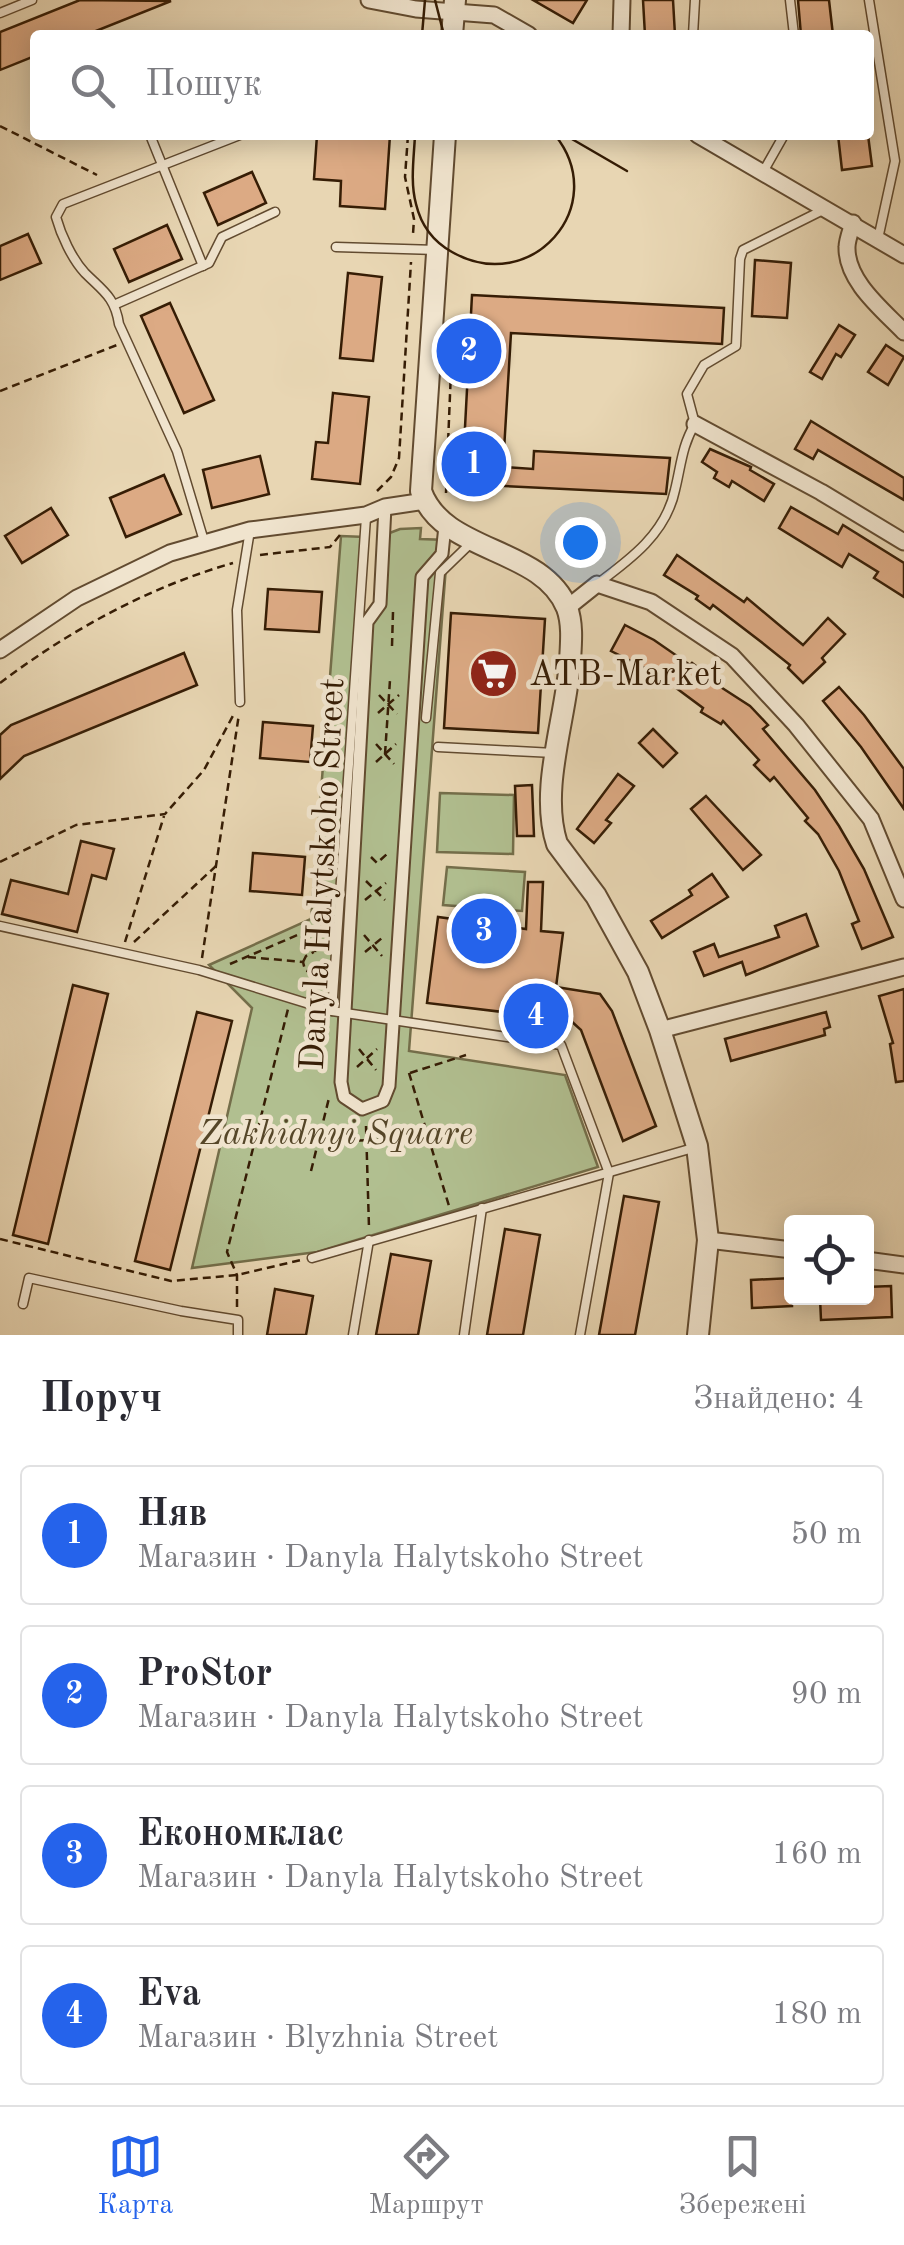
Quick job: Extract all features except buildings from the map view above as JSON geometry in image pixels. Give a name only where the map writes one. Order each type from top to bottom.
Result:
[{"type":"street","points":[[369,0],[454,6],[494,15],[520,30]]},
{"type":"street","points":[[621,30],[622,0]]},
{"type":"street","points":[[445,140],[421,490],[431,514],[445,526],[525,566],[554,587],[567,608],[572,639],[550,796],[552,829],[557,844],[620,935],[660,1030],[698,1146],[708,1240],[698,1335]]},
{"type":"street","points":[[707,140],[904,255]]},
{"type":"street","points":[[854,224],[846,247],[855,274],[868,296],[904,332]]},
{"type":"street","points":[[695,424],[904,542]]},
{"type":"street","points":[[0,650],[52,613],[107,582],[204,542],[250,530],[361,516],[385,507],[425,501]]},
{"type":"street","name":"Danyla Halytskoho Street","points":[[385,507],[380,604],[367,622],[341,1082],[348,1103],[366,1109],[384,1101],[389,1082]]},
{"type":"street","points":[[389,1082],[422,578],[442,554],[445,526]]},
{"type":"street","points":[[567,608],[598,584],[652,602],[732,656],[796,724],[871,820],[904,899]]},
{"type":"street","points":[[660,1030],[904,967]]},
{"type":"street","points":[[708,1240],[784,1249]]},
{"type":"street","points":[[874,1261],[904,1265]]},
{"type":"lane","points":[[0,13],[32,0]]},
{"type":"lane","points":[[693,30],[695,0]]},
{"type":"lane","points":[[790,0],[793,30]]},
{"type":"lane","points":[[869,0],[874,30]]},
{"type":"lane","points":[[874,31],[895,161],[878,239]]},
{"type":"lane","points":[[152,140],[202,266]]},
{"type":"lane","points":[[204,542],[178,450],[119,324],[116,304],[84,272],[60,232],[56,217],[64,204],[227,140]]},
{"type":"lane","points":[[763,172],[781,140]]},
{"type":"lane","points":[[598,584],[656,532],[675,495],[684,442],[695,424],[687,394],[704,366],[736,346],[743,250],[825,208]]},
{"type":"lane","points":[[116,304],[209,263],[222,237],[275,212]]},
{"type":"lane","points":[[336,246],[437,250]]},
{"type":"lane","points":[[332,1011],[348,916],[361,516]]},
{"type":"lane","points":[[240,702],[237,610],[250,530]]},
{"type":"lane","points":[[426,718],[440,572],[475,539]]},
{"type":"lane","points":[[438,748],[558,754]]},
{"type":"lane","points":[[0,926],[200,970],[346,1014],[560,1045],[609,1173],[580,1335]]},
{"type":"lane","points":[[312,1258],[698,1146]]},
{"type":"lane","points":[[464,1335],[482,1208]]},
{"type":"lane","points":[[353,1335],[369,1240]]},
{"type":"lane","points":[[23,1304],[29,1278],[182,1312],[238,1320],[238,1335]]},
{"type":"path","points":[[0,126],[114,184]]},
{"type":"path","points":[[0,683],[110,613],[185,578],[264,554],[330,547],[361,516],[370,496],[392,477],[398,458],[414,219],[404,177],[408,140]]},
{"type":"path","points":[[446,491],[453,305]]},
{"type":"path","points":[[0,391],[127,340]]},
{"type":"path","points":[[392,646],[394,602]]},
{"type":"path","points":[[364,679],[412,730]]},
{"type":"path","points":[[385,754],[390,680]]},
{"type":"path","points":[[362,728],[415,681]]},
{"type":"path","points":[[122,954],[165,814],[204,770],[240,702]]},
{"type":"path","points":[[240,702],[200,970],[229,964],[348,916],[403,868]]},
{"type":"path","points":[[362,728],[412,730]]},
{"type":"path","points":[[362,728],[408,779]]},
{"type":"path","points":[[359,777],[412,730]]},
{"type":"path","points":[[0,862],[76,825],[165,814]]},
{"type":"path","points":[[356,842],[377,863],[405,840]]},
{"type":"path","points":[[122,954],[218,864]]},
{"type":"path","points":[[349,966],[400,919],[354,868]]},
{"type":"path","points":[[348,916],[396,972]]},
{"type":"path","points":[[302,962],[308,953],[316,952],[319,925]]},
{"type":"path","points":[[246,957],[302,962]]},
{"type":"path","points":[[302,962],[305,970],[319,973]]},
{"type":"path","points":[[310,995],[313,974]]},
{"type":"path","points":[[238,1320],[237,1275],[227,1252],[291,998]]},
{"type":"path","points":[[345,1033],[389,1082],[466,1055]]},
{"type":"path","points":[[311,1171],[331,1089],[392,1034]]},
{"type":"path","points":[[409,1073],[452,1216]]},
{"type":"path","points":[[366,1109],[369,1240]]},
{"type":"path","points":[[318,1142],[429,1138]]},
{"type":"path","points":[[0,1239],[171,1280],[237,1275],[312,1258]]},
{"type":"green space","name":"Zakhidnyi Square","points":[[421,528],[420,539],[448,540],[409,1051],[565,1075],[598,1167],[317,1252],[192,1268],[252,1008],[209,965],[311,919],[341,536],[365,537],[360,621],[380,603],[387,534]]},
{"type":"green space","points":[[440,793],[514,795],[513,854],[437,852]]},
{"type":"green space","points":[[447,867],[525,872],[522,911],[443,905]]},
{"type":"tram line","points":[[422,30],[425,0]]},
{"type":"tram line","points":[[435,0],[443,30]]},
{"type":"tram line","points":[[415,140],[413,187],[421,219],[445,248],[481,263],[509,263],[534,253],[554,237],[568,215],[574,190],[570,162],[558,140]]},
{"type":"tram line","points":[[574,140],[627,171]]},
{"type":"place","name":"ProStor","points":[[469,351]]},
{"type":"place","name":"Няв","points":[[474,464]]},
{"type":"place","name":"ATB-Market","points":[[494,673]]},
{"type":"place","name":"Економклас","points":[[484,931]]},
{"type":"place","name":"Eva","points":[[536,1016]]}]
